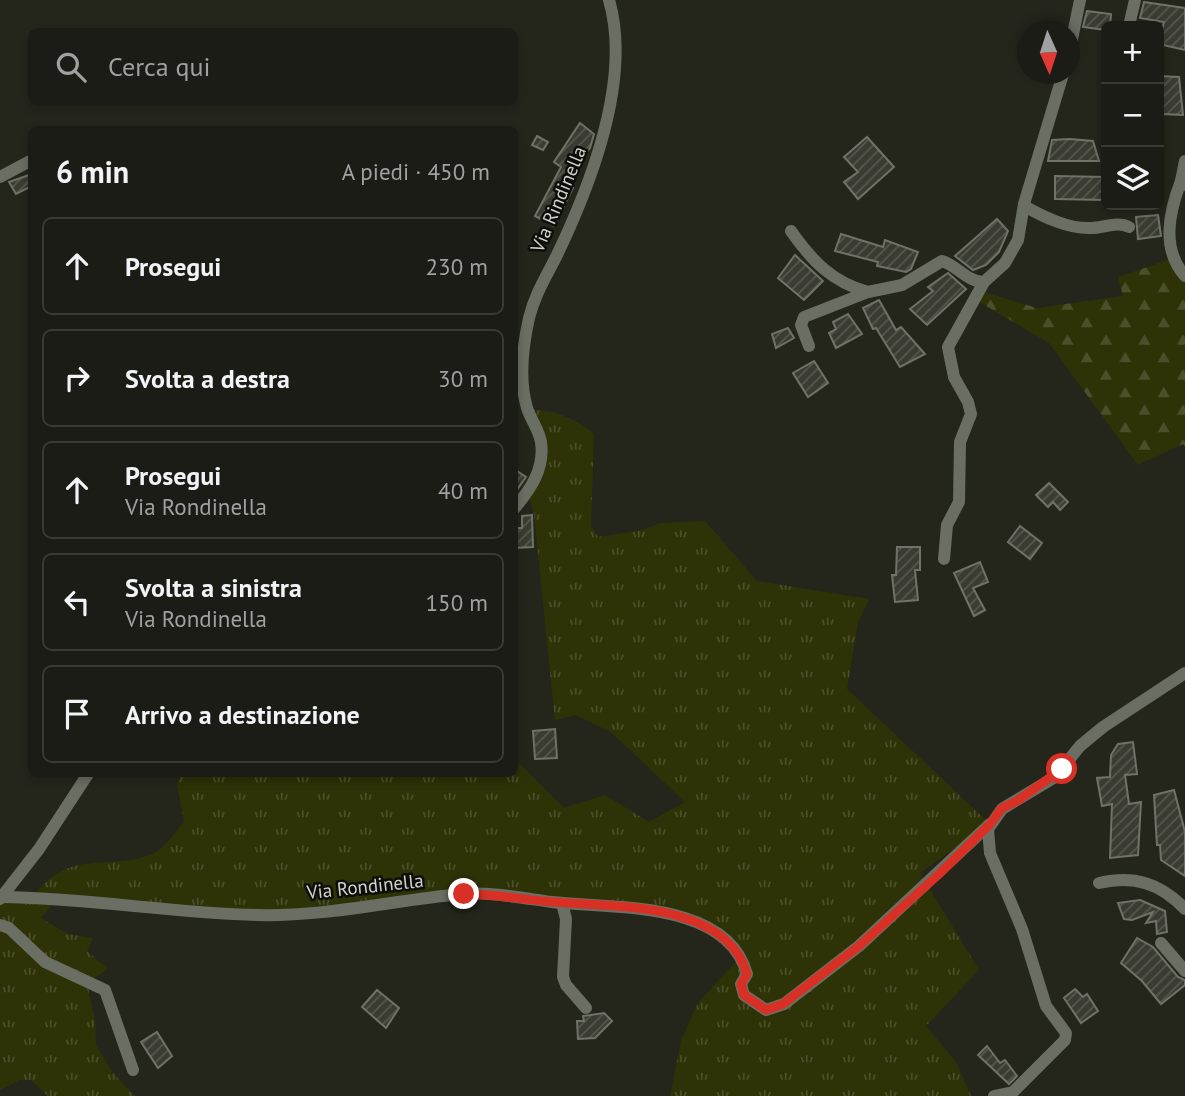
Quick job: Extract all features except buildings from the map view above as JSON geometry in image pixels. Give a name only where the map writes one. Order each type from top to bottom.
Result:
[{"type":"street","name":"Via Rindinella","points":[[518,504],[536,479],[541,442],[527,409],[523,389],[524,344],[533,303],[582,200],[602,144],[614,60],[615,16],[609,0]]},
{"type":"street","points":[[1075,21],[1080,0]]},
{"type":"street","points":[[1130,21],[1135,0]]},
{"type":"street","points":[[944,559],[947,526],[959,502],[960,442],[971,414],[968,401],[954,377],[948,347],[984,282],[1005,263],[1018,240],[1024,206],[1060,84]]},
{"type":"street","points":[[1185,161],[1183,183],[1172,204],[1168,229],[1171,251],[1185,276]]},
{"type":"street","points":[[0,177],[28,162]]},
{"type":"street","points":[[1024,206],[1062,223],[1089,229],[1122,223],[1129,227]]},
{"type":"street","points":[[791,231],[827,273],[846,286],[868,292]]},
{"type":"street","points":[[809,346],[801,325],[803,317],[868,292],[902,285],[942,261],[951,264],[974,282],[984,282]]},
{"type":"street","points":[[994,1096],[1013,1092],[1065,1040],[1066,1033],[1046,1006],[1022,929],[990,853],[990,824],[1002,808],[1017,801],[1062,769],[1080,746],[1103,727],[1185,673]]},
{"type":"street","name":"Via Rondinella","points":[[1,898],[39,849],[86,777]]},
{"type":"street","name":"Via Rondinella","points":[[1,898],[258,915],[372,907],[464,894],[497,894],[642,909],[710,927],[736,948],[742,956],[747,974],[741,984],[744,995],[766,1010],[783,1004],[859,946],[990,824]]},
{"type":"street","points":[[1099,883],[1132,879],[1155,885],[1185,909]]},
{"type":"street","points":[[562,902],[566,919],[564,977],[566,985],[586,1008]]},
{"type":"street","points":[[0,925],[9,928],[45,962],[105,990],[133,1070]]},
{"type":"street","points":[[1161,943],[1185,971]]},
{"type":"green space","points":[[1174,258],[1185,276],[1185,446],[1183,444],[1138,465],[1049,343],[976,300],[980,291],[1037,308],[1123,296],[1118,277]]},
{"type":"green space","points":[[527,409],[563,416],[594,434],[591,526],[598,537],[643,530],[660,523],[705,521],[757,581],[869,599],[858,623],[847,689],[990,824],[920,873],[979,970],[926,1026],[956,1062],[971,1096],[670,1096],[681,1040],[698,1003],[741,956],[686,919],[497,894],[258,915],[56,900],[41,918],[68,934],[93,938],[87,951],[108,969],[87,983],[95,1020],[96,1045],[113,1073],[135,1096],[48,1096],[31,1080],[19,1080],[0,1090],[0,900],[33,897],[47,881],[76,866],[137,859],[158,851],[184,822],[177,785],[179,777],[518,777],[518,762],[564,808],[605,795],[649,822],[685,802],[611,732],[575,715],[555,720],[534,515],[528,493],[540,462]]},
{"type":"route","points":[[464,894],[497,894],[642,909],[710,927],[730,941],[742,956],[747,974],[741,984],[744,995],[766,1010],[783,1004],[859,946],[939,874],[990,824],[1002,808],[1055,777],[1062,769]]}]
